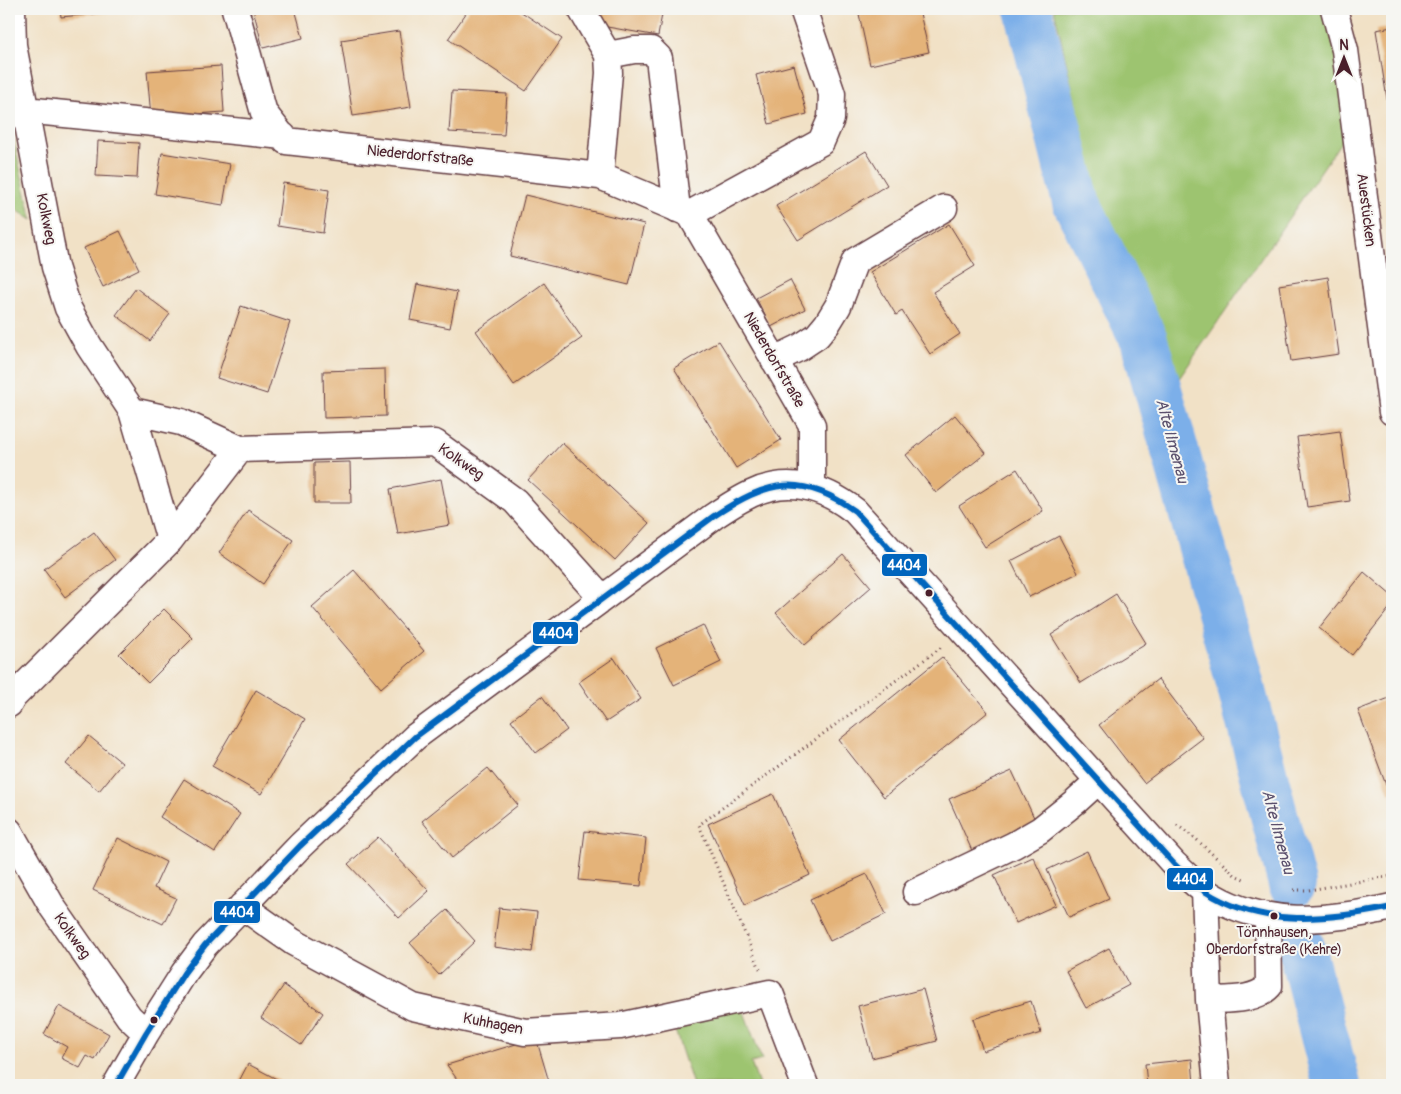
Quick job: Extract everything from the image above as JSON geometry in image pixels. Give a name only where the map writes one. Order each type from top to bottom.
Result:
[{"type":"street","name":"Kolkweg","points":[[12,9],[13,45],[55,267],[68,308],[89,346],[132,411],[170,540]]},
{"type":"street","points":[[235,9],[264,113],[283,136]]},
{"type":"street","points":[[581,9],[608,55],[609,73],[600,176]]},
{"type":"street","points":[[608,55],[634,50],[651,50],[659,58],[684,211],[821,142],[831,119],[832,94],[803,9]]},
{"type":"street","name":"Auestücken","points":[[1334,9],[1345,50],[1383,270],[1392,412]]},
{"type":"street","points":[[25,110],[283,136]]},
{"type":"street","name":"Niederdorfstraße","points":[[283,136],[286,141],[600,176],[684,211],[812,425],[812,487]]},
{"type":"street","points":[[774,360],[817,336],[827,324],[838,306],[854,261],[944,208]]},
{"type":"street","name":"Kolkweg","points":[[132,411],[181,422],[240,449],[435,443],[515,501],[602,598]]},
{"type":"street","points":[[9,704],[13,697],[170,540],[240,449]]},
{"type":"street","points":[[116,1085],[184,973],[206,946],[300,846],[415,737],[714,516],[750,494],[774,486],[812,487],[841,500],[854,511],[1174,864],[1205,892],[1235,907],[1268,917],[1294,919],[1328,918],[1392,907]]},
{"type":"street","points":[[916,892],[1014,845],[1040,830],[1076,801],[1098,780]]},
{"type":"street","name":"Kolkweg","points":[[9,831],[53,908],[129,1017],[146,1033]]},
{"type":"street","points":[[1205,892],[1209,1000],[1217,1085]]},
{"type":"street","name":"Kuhhagen","points":[[242,906],[293,942],[413,1007],[525,1032],[620,1026],[770,992]]},
{"type":"street","points":[[1209,1000],[1238,999],[1260,993],[1269,986],[1268,917]]},
{"type":"street","points":[[770,992],[805,1085]]},
{"type":"path","points":[[770,992],[699,825],[963,631]]},
{"type":"path","points":[[1170,821],[1196,839],[1235,875],[1254,884]]},
{"type":"path","points":[[1286,890],[1309,890],[1392,876]]},
{"type":"green space","points":[[1054,9],[1343,9],[1360,114],[1176,383],[1094,184]]},
{"type":"green space","points":[[9,121],[32,220],[9,205]]},
{"type":"green space","points":[[741,1004],[762,1060],[751,1063],[759,1085],[693,1085],[672,1021]]},
{"type":"building","points":[[60,9],[111,9],[111,12],[61,17]]},
{"type":"building","points":[[253,9],[295,9],[303,38],[263,48]]},
{"type":"building","points":[[469,9],[517,9],[562,39],[526,91],[448,39]]},
{"type":"building","points":[[599,9],[663,9],[658,36],[596,25]]},
{"type":"building","points":[[884,9],[919,9],[929,52],[870,65],[859,14]]},
{"type":"building","points":[[1392,27],[1392,124],[1391,124],[1376,30]]},
{"type":"building","points":[[399,31],[411,107],[353,116],[341,40]]},
{"type":"building","points":[[794,65],[807,114],[769,124],[756,75]]},
{"type":"building","points":[[221,66],[224,112],[151,117],[147,71]]},
{"type":"building","points":[[452,91],[507,94],[504,135],[449,132]]},
{"type":"building","points":[[98,141],[139,143],[137,178],[96,176]]},
{"type":"building","points":[[866,151],[887,185],[798,240],[776,206]]},
{"type":"building","points":[[162,153],[230,164],[223,205],[155,194]]},
{"type":"building","points":[[283,183],[329,190],[323,233],[277,226]]},
{"type":"building","points":[[525,195],[644,224],[629,285],[510,256]]},
{"type":"building","points":[[949,224],[975,266],[933,292],[960,334],[930,354],[902,311],[896,315],[870,272]]},
{"type":"building","points":[[120,231],[139,269],[103,287],[84,248]]},
{"type":"building","points":[[1328,277],[1339,354],[1291,361],[1279,285]]},
{"type":"building","points":[[790,280],[805,309],[771,327],[756,298]]},
{"type":"building","points":[[544,283],[582,338],[514,385],[476,331]]},
{"type":"building","points":[[417,284],[457,292],[450,328],[410,320]]},
{"type":"building","points":[[136,288],[170,314],[150,341],[116,315]]},
{"type":"building","points":[[241,306],[290,322],[267,394],[217,378]]},
{"type":"building","points":[[719,341],[781,440],[736,468],[674,368]]},
{"type":"building","points":[[385,369],[386,416],[324,418],[323,371]]},
{"type":"building","points":[[955,415],[986,453],[936,493],[906,455]]},
{"type":"building","points":[[1340,431],[1350,501],[1307,507],[1297,437]]},
{"type":"building","points":[[562,443],[649,523],[615,560],[528,480]]},
{"type":"building","points":[[350,462],[351,503],[314,503],[314,463]]},
{"type":"building","points":[[1017,469],[1043,511],[985,547],[959,506]]},
{"type":"building","points":[[441,479],[450,525],[398,534],[390,489]]},
{"type":"building","points":[[248,510],[293,540],[263,584],[219,553]]},
{"type":"building","points":[[94,532],[115,560],[65,597],[44,569]]},
{"type":"building","points":[[1059,536],[1078,573],[1029,597],[1011,561]]},
{"type":"building","points":[[843,554],[871,587],[805,645],[776,613]]},
{"type":"building","points":[[354,570],[424,651],[381,688],[312,607]]},
{"type":"building","points":[[1364,572],[1392,596],[1392,605],[1352,655],[1319,628]]},
{"type":"building","points":[[1116,594],[1146,643],[1081,683],[1051,635]]},
{"type":"building","points":[[164,609],[193,638],[148,683],[119,654]]},
{"type":"building","points":[[703,625],[721,662],[674,685],[656,648]]},
{"type":"building","points":[[942,657],[988,712],[884,797],[839,740]]},
{"type":"building","points":[[614,658],[641,699],[606,722],[579,682]]},
{"type":"building","points":[[1158,679],[1203,738],[1144,783],[1099,725]]},
{"type":"building","points":[[256,690],[305,719],[261,794],[212,766]]},
{"type":"building","points":[[542,696],[567,730],[536,753],[511,720]]},
{"type":"building","points":[[1392,697],[1392,792],[1389,793],[1358,710]]},
{"type":"building","points":[[89,736],[122,763],[99,791],[66,764]]},
{"type":"building","points":[[488,768],[518,805],[452,858],[422,821]]},
{"type":"building","points":[[1012,771],[1037,824],[973,853],[949,799]]},
{"type":"building","points":[[184,779],[240,814],[215,852],[160,817]]},
{"type":"building","points":[[773,794],[810,875],[745,905],[708,824]]},
{"type":"building","points":[[585,831],[646,838],[641,886],[579,880]]},
{"type":"building","points":[[378,837],[429,891],[399,918],[348,864]]},
{"type":"building","points":[[118,838],[166,862],[154,888],[176,898],[163,924],[93,890]]},
{"type":"building","points":[[1087,851],[1109,899],[1069,917],[1047,870]]},
{"type":"building","points":[[1033,857],[1056,905],[1016,923],[994,875]]},
{"type":"building","points":[[867,874],[886,914],[830,941],[810,900]]},
{"type":"building","points":[[499,908],[537,912],[532,952],[494,947]]},
{"type":"building","points":[[447,910],[475,941],[439,975],[410,943]]},
{"type":"building","points":[[1109,948],[1129,985],[1086,1008],[1066,971]]},
{"type":"building","points":[[284,985],[323,1013],[301,1045],[261,1018]]},
{"type":"building","points":[[923,989],[937,1041],[872,1058],[858,1006]]},
{"type":"building","points":[[1031,1001],[1041,1033],[983,1051],[973,1019]]},
{"type":"building","points":[[59,1006],[109,1034],[95,1060],[87,1056],[80,1068],[61,1058],[67,1047],[44,1034]]},
{"type":"building","points":[[536,1038],[550,1085],[461,1085],[447,1065]]},
{"type":"building","points":[[1192,1059],[1194,1085],[1147,1085],[1145,1064]]},
{"type":"building","points":[[248,1064],[288,1085],[237,1085]]},
{"type":"waterway","name":"Alte Ilmenau","points":[[1028,9],[1076,202],[1144,340],[1237,672],[1292,884]]},
{"type":"waterway","name":"Alte Ilmenau","points":[[1301,947],[1337,1085]]},
{"type":"transit line","name":"4404","points":[[116,1085],[184,973],[205,945],[300,846],[415,737],[714,516],[751,495],[767,489],[784,486],[800,486],[817,490],[855,511],[1174,864],[1206,892],[1228,904],[1250,911],[1273,916],[1297,918],[1344,915],[1392,907]]},
{"type":"place","name":"Tönnhausen, Oberdorfstraße (Kehre)","points":[[1274,916]]}]
